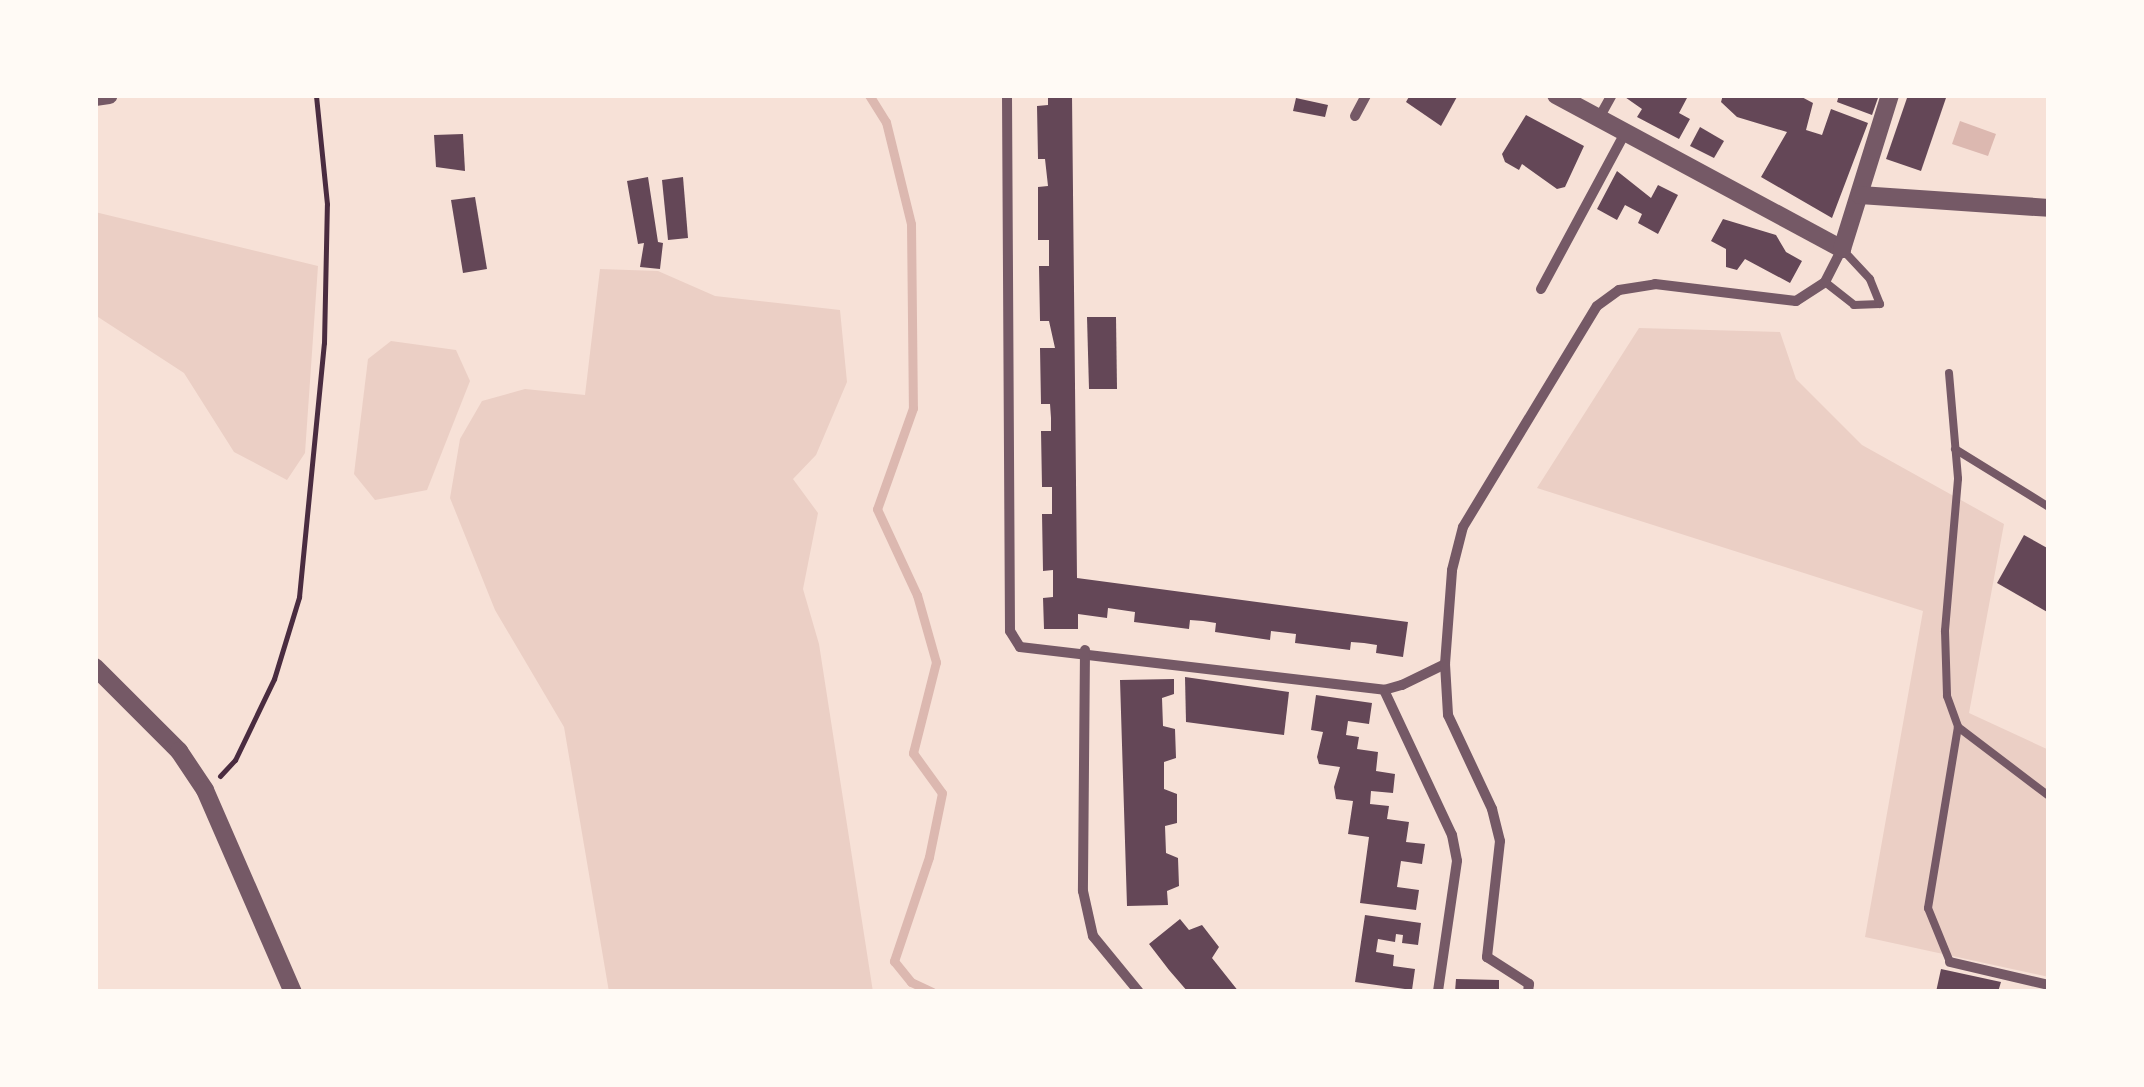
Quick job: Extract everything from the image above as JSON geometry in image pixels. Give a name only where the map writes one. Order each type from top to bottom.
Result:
[{"type":"street","points":[[95,97],[109,95]]},
{"type":"street","points":[[1007,95],[1010,631],[1020,647],[1085,650],[1384,690],[1445,664]]},
{"type":"street","points":[[1355,116],[1366,95]]},
{"type":"street","points":[[1556,95],[1842,249]]},
{"type":"street","points":[[1599,118],[1612,95]]},
{"type":"street","points":[[1528,992],[1529,984],[1487,957],[1500,841],[1448,715],[1445,664],[1463,528],[1596,306],[1619,290],[1656,284],[1796,301],[1825,282],[1842,249],[1890,95]]},
{"type":"street","points":[[1541,289],[1625,133]]},
{"type":"street","points":[[1860,195],[2049,208]]},
{"type":"street","points":[[1085,650],[1083,891],[1094,936],[1139,992]]},
{"type":"street","points":[[95,667],[179,751],[205,790],[292,992]]},
{"type":"street","points":[[1384,690],[1452,834],[1457,860],[1438,992]]},
{"type":"street","points":[[1950,962],[2049,985]]},
{"type":"lane","points":[[1825,282],[1854,305],[1880,304],[1870,279],[1842,249]]},
{"type":"lane","points":[[1949,373],[1955,449],[1945,631],[1947,696],[1958,726],[1928,908],[1950,962]]},
{"type":"lane","points":[[1955,449],[2049,507]]},
{"type":"lane","points":[[1958,726],[2049,796]]},
{"type":"path","points":[[205,790],[235,760],[251,728],[274,679],[299,597],[324,343],[327,204],[316,95]]},
{"type":"shaded area","points":[[1960,121],[1996,134],[1988,156],[1952,144]]},
{"type":"shaded area","points":[[95,212],[318,266],[305,453],[287,480],[234,452],[184,373],[95,315]]},
{"type":"shaded area","points":[[600,269],[658,271],[715,296],[840,310],[847,382],[816,455],[793,479],[818,513],[803,589],[819,644],[873,992],[609,992],[564,727],[495,610],[450,498],[460,439],[482,401],[525,389],[585,395]]},
{"type":"shaded area","points":[[1639,328],[1780,332],[1796,379],[1862,445],[2004,524],[1969,713],[2049,750],[2049,977],[1865,937],[1923,611],[1537,488]]},
{"type":"shaded area","points":[[391,341],[456,350],[470,381],[427,490],[375,500],[354,474],[368,359]]},
{"type":"building","points":[[1048,95],[1072,95],[1077,578],[1408,622],[1403,657],[1376,653],[1377,645],[1364,643],[1351,642],[1350,650],[1295,643],[1296,634],[1271,631],[1270,640],[1215,632],[1216,623],[1203,621],[1190,620],[1189,629],[1134,622],[1135,612],[1108,608],[1107,618],[1078,614],[1078,629],[1044,629],[1043,598],[1053,597],[1053,570],[1043,571],[1042,514],[1052,514],[1052,487],[1042,487],[1041,431],[1051,431],[1051,418],[1050,404],[1041,404],[1040,348],[1055,348],[1049,321],[1040,321],[1039,266],[1049,266],[1049,240],[1038,240],[1038,187],[1048,186],[1045,159],[1038,159],[1037,106],[1048,105]]},
{"type":"building","points":[[1410,95],[1458,95],[1441,126],[1406,102]]},
{"type":"building","points":[[1622,95],[1681,95],[1687,98],[1679,113],[1690,119],[1679,139],[1637,117],[1642,109]]},
{"type":"building","points":[[1723,95],[1798,95],[1813,103],[1806,130],[1822,135],[1831,109],[1868,123],[1832,218],[1761,177],[1787,132],[1737,117],[1721,102]]},
{"type":"building","points":[[1839,95],[1879,95],[1872,115],[1837,102]]},
{"type":"building","points":[[1908,95],[1947,95],[1921,171],[1886,159]]},
{"type":"building","points":[[1296,98],[1328,105],[1325,117],[1293,111]]},
{"type":"building","points":[[1526,115],[1584,146],[1565,187],[1557,189],[1522,164],[1519,170],[1505,162],[1502,154]]},
{"type":"building","points":[[1700,127],[1724,141],[1714,158],[1690,146]]},
{"type":"building","points":[[463,134],[465,171],[436,167],[434,135]]},
{"type":"building","points":[[1617,171],[1651,198],[1658,185],[1678,195],[1658,234],[1638,223],[1642,214],[1625,205],[1617,220],[1597,209]]},
{"type":"building","points":[[648,177],[658,242],[663,243],[660,269],[640,267],[644,243],[638,244],[627,181]]},
{"type":"building","points":[[683,177],[688,238],[668,240],[662,180]]},
{"type":"building","points":[[475,197],[487,269],[463,273],[451,200]]},
{"type":"building","points":[[1723,219],[1776,235],[1786,252],[1802,261],[1790,283],[1745,259],[1737,270],[1726,267],[1726,249],[1711,241]]},
{"type":"building","points":[[1087,317],[1116,317],[1117,389],[1089,389]]},
{"type":"building","points":[[2024,535],[2049,549],[2049,613],[1997,583]]},
{"type":"building","points":[[1185,677],[1289,692],[1284,735],[1186,722]]},
{"type":"building","points":[[1174,679],[1174,694],[1162,698],[1163,726],[1175,729],[1176,758],[1164,762],[1164,789],[1177,794],[1177,823],[1165,826],[1166,853],[1178,858],[1179,886],[1167,891],[1168,905],[1127,906],[1120,680]]},
{"type":"building","points":[[1316,695],[1372,703],[1369,724],[1348,721],[1346,735],[1359,737],[1357,749],[1378,752],[1376,771],[1395,774],[1393,793],[1371,791],[1370,804],[1389,806],[1387,819],[1409,822],[1406,842],[1425,844],[1422,864],[1401,861],[1397,887],[1419,890],[1416,910],[1360,903],[1369,837],[1348,834],[1353,801],[1336,799],[1334,787],[1340,767],[1319,764],[1323,732],[1311,730]]},
{"type":"building","points":[[1365,915],[1421,923],[1418,945],[1402,943],[1403,935],[1396,934],[1395,942],[1378,939],[1376,952],[1394,955],[1393,966],[1415,969],[1412,990],[1355,982]]},
{"type":"building","points":[[1180,919],[1189,930],[1202,925],[1219,947],[1212,958],[1239,992],[1188,992],[1169,970],[1149,944]]},
{"type":"building","points":[[1941,969],[2001,982],[1998,992],[1936,992]]},
{"type":"building","points":[[1456,979],[1499,980],[1499,992],[1455,992]]},
{"type":"waterway","points":[[869,95],[886,122],[911,224],[913,408],[877,509],[917,595],[936,662],[913,753],[942,793],[929,857],[894,961],[911,982],[932,992]]}]
